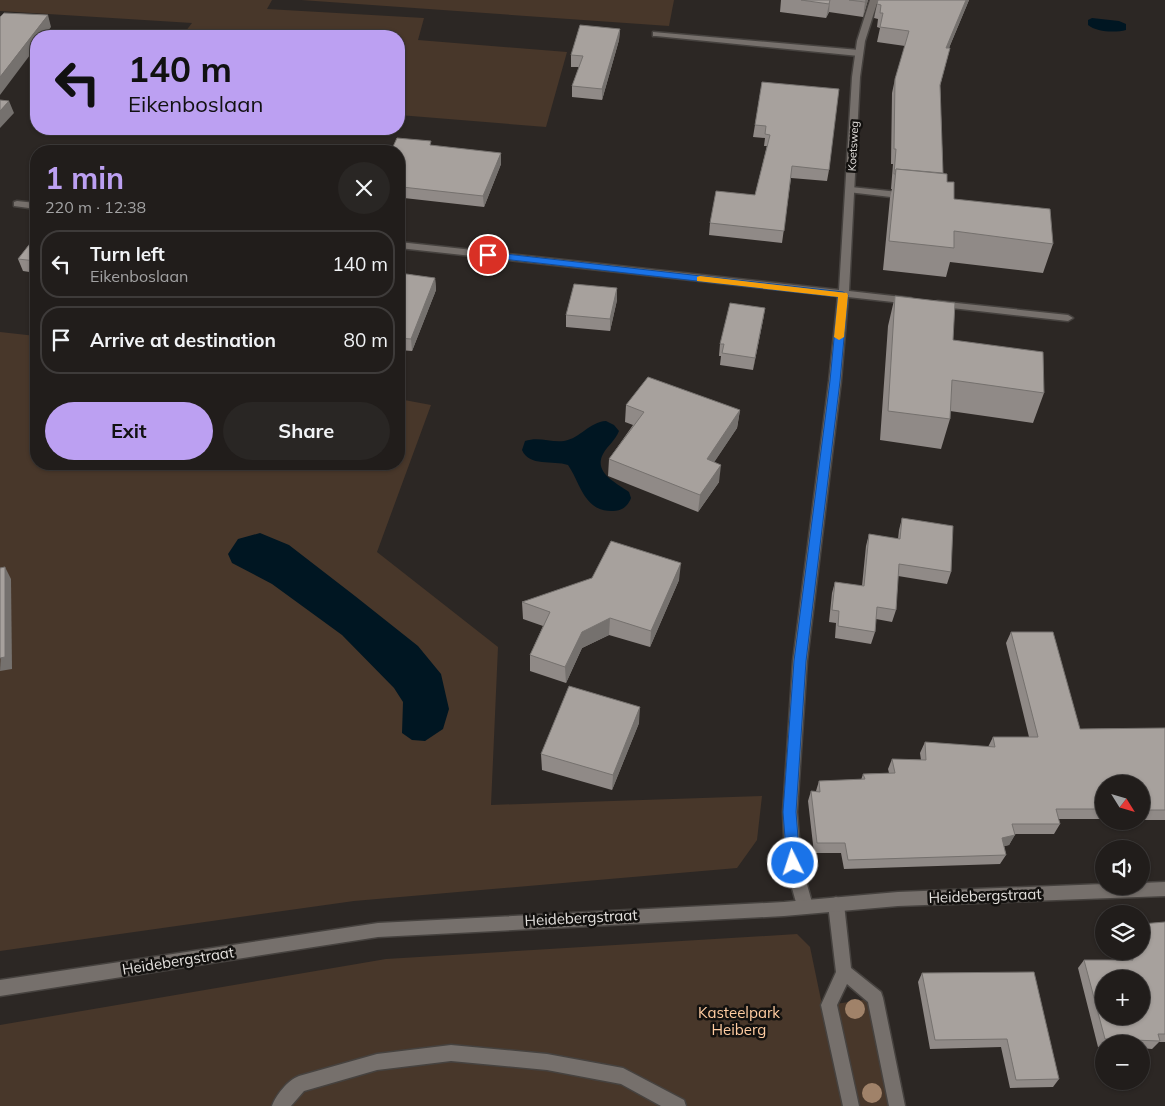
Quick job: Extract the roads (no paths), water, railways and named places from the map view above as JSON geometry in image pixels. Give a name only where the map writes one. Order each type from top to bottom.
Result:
[{"type":"street","name":"Koetsweg","points":[[805,906],[793,863],[790,812],[800,661],[835,381],[851,190],[856,77],[867,18],[874,0]]},
{"type":"street","points":[[656,34],[859,53]]},
{"type":"street","points":[[851,190],[915,196]]},
{"type":"street","points":[[17,204],[30,205]]},
{"type":"street","points":[[405,246],[843,295],[1068,318]]},
{"type":"street","name":"Heidebergstraat","points":[[0,988],[378,930],[784,909],[898,899],[1165,889]]},
{"type":"street","points":[[836,904],[844,972],[830,1005],[851,1106]]},
{"type":"street","points":[[844,972],[875,998],[897,1106]]},
{"type":"street","points":[[280,1106],[299,1084],[377,1062],[451,1053],[547,1062],[622,1076],[678,1106]]},
{"type":"water","points":[[1092,18],[1119,21],[1126,24],[1126,30],[1111,32],[1096,29],[1088,25],[1088,20]]},
{"type":"water","points":[[606,421],[614,425],[619,431],[616,438],[603,454],[601,467],[608,477],[629,492],[631,498],[624,508],[616,511],[603,510],[589,502],[568,465],[536,461],[530,459],[522,450],[525,441],[535,439],[564,441],[575,437],[595,424]]},
{"type":"water","points":[[260,533],[289,545],[418,646],[441,674],[449,709],[443,729],[425,741],[412,740],[402,733],[403,702],[394,688],[342,635],[272,584],[232,563],[228,554],[238,539]]},
{"type":"park label","name":"Kasteelpark Heiberg","points":[[739,1022]]}]
